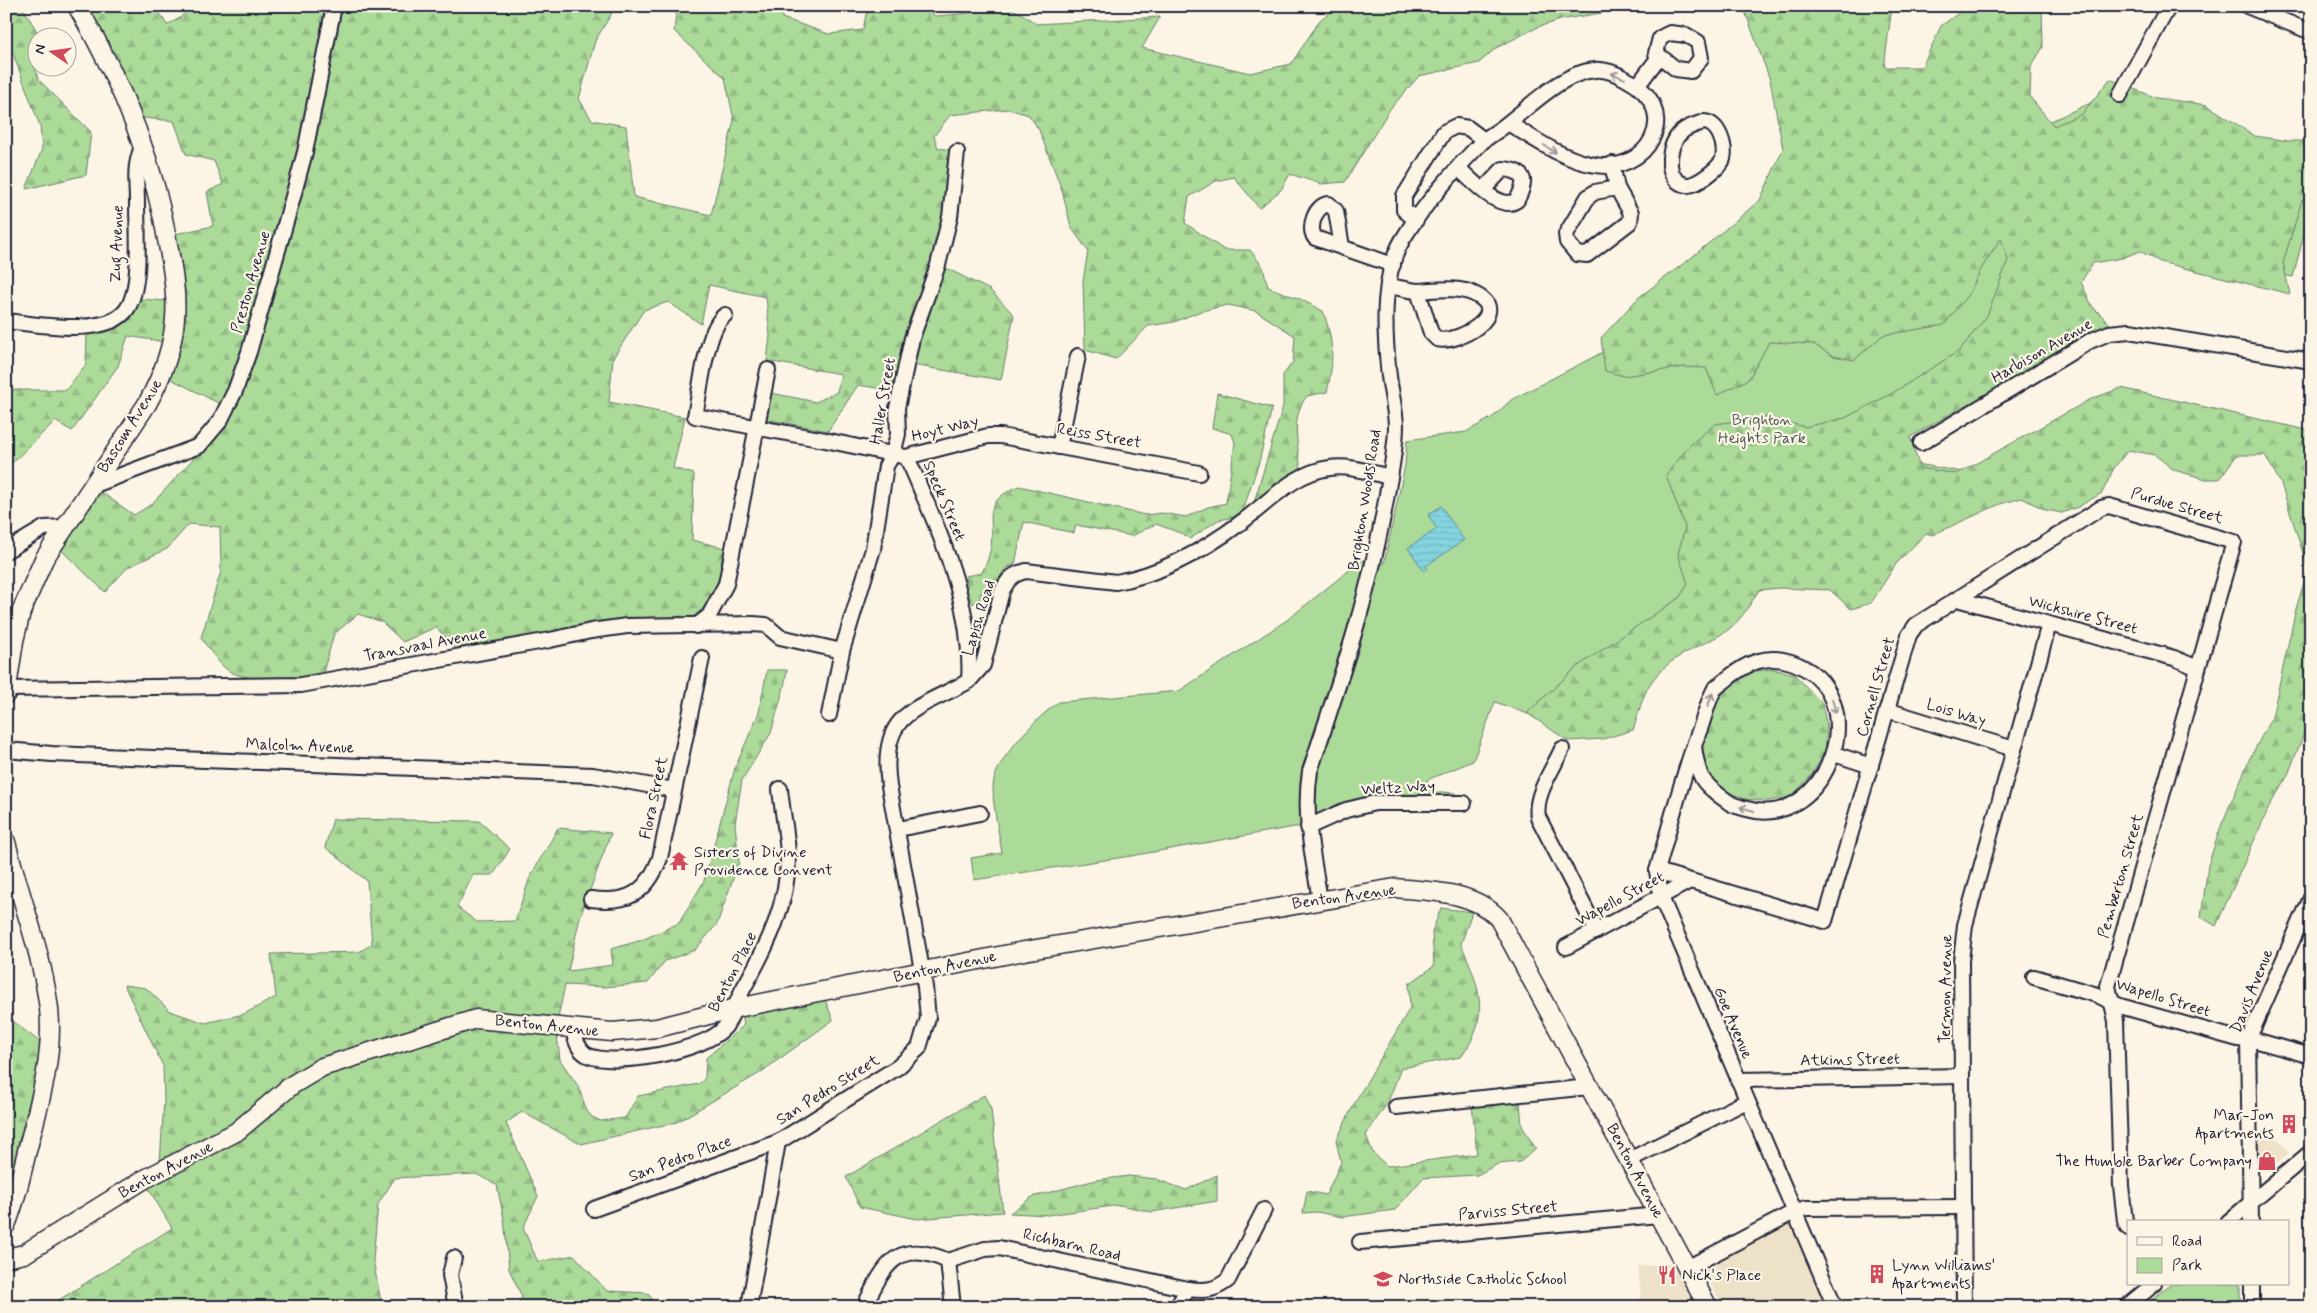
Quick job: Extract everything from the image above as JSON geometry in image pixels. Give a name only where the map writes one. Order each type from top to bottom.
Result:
[{"type":"main road","name":"Bascom Avenue","points":[[7,692],[14,641],[21,612],[44,559],[148,404],[158,385],[172,342],[176,316],[173,271],[162,209],[143,144],[112,70],[77,6]]},
{"type":"main road","points":[[6,842],[44,980],[49,1009],[50,1036],[48,1063],[42,1094],[16,1198],[6,1225]]},
{"type":"main road","name":"Benton Avenue","points":[[6,1258],[24,1254],[143,1180],[236,1132],[303,1077],[322,1067],[476,1019],[612,1032],[657,1028],[732,1009],[1109,935],[1395,888],[1446,894],[1485,906],[1499,919],[1708,1307]]},
{"type":"street","name":"Preston Avenue","points":[[92,486],[199,446],[220,421],[235,391],[249,352],[291,204],[305,152],[334,6]]},
{"type":"street","points":[[2120,95],[2169,6]]},
{"type":"street","points":[[2248,6],[2311,32]]},
{"type":"street","points":[[1638,85],[1658,57]]},
{"type":"street","name":"Brighton Woods Road","points":[[1320,900],[1308,827],[1306,795],[1310,771],[1360,619],[1378,549],[1396,426],[1387,364],[1386,304],[1393,264],[1402,241],[1416,220],[1484,140],[1550,90],[1576,74],[1596,70],[1616,74],[1638,85],[1649,98],[1656,115],[1657,130]]},
{"type":"street","points":[[1704,122],[1712,124],[1718,131],[1723,153],[1722,162],[1695,184],[1683,184],[1669,166],[1669,153],[1676,137],[1686,128],[1704,122]]},
{"type":"street","points":[[1508,123],[1557,153],[1593,165],[1612,164],[1630,160],[1646,149],[1657,130],[1676,137]]},
{"type":"street","points":[[1416,220],[1404,210],[1404,196],[1444,132],[1456,126],[1468,128],[1484,140]]},
{"type":"street","name":"Zug Avenue","points":[[7,318],[48,326],[89,326],[108,322],[127,310],[132,296],[136,262],[136,162],[143,144]]},
{"type":"street","name":"Haller Street","points":[[829,714],[842,651],[873,549],[886,466],[899,456],[897,408],[912,338],[938,265],[950,217],[957,152]]},
{"type":"street","points":[[1612,164],[1617,188],[1630,208],[1630,222],[1587,255],[1576,254],[1567,242],[1566,234],[1588,197],[1595,192],[1617,188]]},
{"type":"street","points":[[1459,168],[1483,190]]},
{"type":"street","points":[[1342,247],[1393,264]]},
{"type":"street","points":[[1388,286],[1418,291],[1438,288],[1471,292],[1482,300],[1487,308],[1487,317],[1482,324],[1450,339],[1437,339],[1431,333],[1418,291]]},
{"type":"street","points":[[725,315],[721,318],[711,337],[695,416],[899,456]]},
{"type":"street","name":"Harbison Avenue","points":[[1921,443],[2090,341],[2109,333],[2140,332],[2311,361]]},
{"type":"street","points":[[1059,447],[1078,356]]},
{"type":"street","points":[[696,626],[709,616],[726,584],[768,370]]},
{"type":"street","name":"Hoyt Way","points":[[899,456],[994,436]]},
{"type":"street","name":"Reiss Street","points":[[994,436],[1198,473]]},
{"type":"street","name":"Speck Street","points":[[899,456],[942,536],[967,622],[970,660],[969,681]]},
{"type":"street","name":"Lapish Road","points":[[922,971],[886,760],[892,730],[906,715],[969,681],[983,665],[1002,590],[1007,581],[1015,574],[1026,571],[1116,582],[1129,580],[1194,554],[1242,522],[1290,484],[1315,471],[1342,467],[1390,477]]},
{"type":"street","name":"Purdue Street","points":[[2109,506],[2234,542]]},
{"type":"street","name":"Cornell Street","points":[[1826,921],[1912,629],[1920,621],[2101,508],[2109,506]]},
{"type":"street","points":[[6,551],[44,528],[65,526]]},
{"type":"street","name":"Pemberton Street","points":[[2127,1223],[2120,1186],[2116,1021],[2108,986],[2234,542]]},
{"type":"street","name":"Wickshire Street","points":[[1957,598],[2174,658],[2198,668]]},
{"type":"street","name":"Transvaal Avenue","points":[[7,692],[301,685],[591,631],[663,624],[696,626],[766,625],[780,637],[842,651]]},
{"type":"street","name":"Termon Avenue","points":[[1964,1307],[1961,961],[1965,925],[2049,624]]},
{"type":"street","name":"Flora Street","points":[[591,899],[617,900],[644,887],[654,874],[660,858],[702,658]]},
{"type":"street","points":[[1765,659],[1786,661],[1804,667],[1822,683],[1835,705],[1836,730],[1834,754],[1816,787],[1794,804],[1779,811],[1761,813],[1732,805],[1706,787],[1697,768],[1694,746],[1714,689],[1745,665],[1765,659]]},
{"type":"street","name":"Lois Way","points":[[1887,710],[2014,749]]},
{"type":"street","name":"Goe Avenue","points":[[1694,746],[1657,871],[1661,897],[1835,1307]]},
{"type":"street","points":[[1562,749],[1536,808],[1538,817],[1597,931]]},
{"type":"street","name":"Malcolm Avenue","points":[[6,750],[52,754],[593,775],[674,790]]},
{"type":"street","points":[[1834,754],[1871,766]]},
{"type":"street","name":"Benton Place","points":[[573,1029],[576,1043],[586,1054],[597,1058],[613,1059],[639,1057],[687,1048],[711,1037],[725,1027],[732,1009],[767,947],[785,893],[788,854],[780,790]]},
{"type":"street","name":"Weltz Way","points":[[1308,827],[1346,810],[1375,803],[1464,803]]},
{"type":"street","points":[[898,830],[980,813]]},
{"type":"street","name":"Wapello Street","points":[[1657,871],[1826,921]]},
{"type":"street","name":"Wapello Street","points":[[1566,947],[1690,881]]},
{"type":"street","name":"Davis Avenue","points":[[2251,1220],[2248,1040],[2311,898]]},
{"type":"street","name":"San Pedro Street","points":[[750,1307],[778,1142],[898,1067],[919,1048],[928,1018],[922,971]]},
{"type":"street","name":"Wapello Street","points":[[2034,977],[2238,1039],[2311,1056]]},
{"type":"street","name":"Atkins Street","points":[[1738,1080],[1962,1076]]},
{"type":"street","points":[[1396,1107],[1590,1087]]},
{"type":"street","points":[[1629,1160],[1747,1101]]},
{"type":"street","name":"San Pedro Place","points":[[594,1209],[778,1142]]},
{"type":"street","points":[[2230,1220],[2311,1152]]},
{"type":"street","points":[[1687,1268],[1794,1212],[1806,1208],[1964,1207]]},
{"type":"street","name":"Richbarn Road","points":[[948,1261],[985,1249],[999,1248],[1206,1292],[1219,1288],[1228,1280],[1264,1210]]},
{"type":"street","name":"Parviss Street","points":[[1360,1242],[1659,1215]]},
{"type":"street","points":[[864,1307],[877,1281],[897,1258],[913,1250],[932,1253],[948,1261],[953,1307]]},
{"type":"street","points":[[454,1258],[450,1275],[456,1307]]},
{"type":"street","points":[[2126,1307],[2152,1286]]},
{"type":"street","points":[[2252,1286],[2252,1307]]},
{"type":"street","points":[[1177,1307],[1188,1289]]},
{"type":"shaded area","points":[[2258,1132],[2272,1132],[2289,1153],[2268,1171],[2261,1170],[2258,1167]]},
{"type":"shaded area","points":[[1790,1220],[1827,1307],[1723,1307],[1703,1269]]},
{"type":"shaded area","points":[[1672,1264],[1696,1307],[1642,1307],[1638,1266]]},
{"type":"green space","points":[[6,6],[22,6],[35,28],[28,28],[28,78],[38,78],[91,132],[86,175],[26,189],[42,149],[40,126],[6,35]]},
{"type":"green space","points":[[86,6],[155,6],[167,25],[180,18],[190,6],[616,6],[595,41],[579,99],[592,120],[626,126],[634,197],[711,215],[734,120],[725,78],[674,31],[677,6],[784,6],[782,18],[829,34],[863,30],[866,14],[879,6],[924,6],[935,16],[1003,7],[1018,12],[1036,24],[1160,17],[1142,48],[1250,73],[1291,64],[1320,20],[1337,6],[1609,6],[1602,13],[1564,19],[1538,27],[1496,48],[1479,63],[1419,76],[1390,109],[1345,182],[1321,184],[1290,174],[1281,190],[1259,208],[1234,177],[1216,181],[1189,197],[1185,223],[1224,250],[1250,250],[1263,267],[1268,287],[1300,299],[1323,311],[1327,322],[1332,361],[1327,392],[1307,396],[1298,412],[1296,431],[1301,471],[1252,509],[1283,406],[1283,375],[1293,362],[1295,336],[1256,311],[1228,305],[1201,311],[1174,322],[1148,326],[1116,359],[1085,350],[1083,281],[1088,251],[1071,227],[1062,190],[1039,130],[1029,115],[1008,109],[950,115],[934,136],[938,148],[964,152],[959,212],[944,267],[990,290],[1014,315],[1001,380],[901,363],[895,391],[858,385],[828,431],[766,419],[771,393],[816,402],[837,392],[841,374],[767,361],[770,336],[766,297],[709,285],[701,324],[668,302],[644,310],[613,358],[609,402],[685,417],[673,468],[694,474],[692,540],[725,548],[718,588],[702,609],[692,618],[663,618],[604,623],[457,651],[436,627],[403,642],[382,622],[358,614],[334,634],[322,676],[261,679],[238,675],[229,671],[217,660],[201,638],[221,571],[220,527],[189,524],[167,549],[128,567],[105,592],[59,548],[98,490],[134,515],[152,504],[200,451],[216,437],[232,410],[169,378],[178,341],[181,306],[180,271],[175,234],[213,226],[207,192],[223,184],[214,161],[186,154],[174,121],[143,118],[110,47]]},
{"type":"green space","points":[[1743,6],[1892,6],[1884,67],[1922,67],[1941,26],[1968,6],[2025,6],[2042,9],[2043,47],[2031,67],[2030,97],[2054,126],[2082,114],[2110,79],[2157,98],[2207,105],[2255,136],[2288,141],[2311,141],[2311,203],[2302,200],[2283,263],[2290,294],[2160,262],[2140,251],[2122,258],[2093,263],[2081,282],[2092,306],[2110,324],[1910,437],[1920,468],[1957,474],[2091,399],[2121,388],[2311,431],[2311,716],[2287,777],[2270,805],[2216,926],[2201,917],[2208,865],[2221,826],[2250,758],[2272,717],[2296,609],[2308,569],[2281,484],[2265,455],[2237,455],[2219,479],[2206,479],[2174,470],[2155,455],[2128,450],[2114,468],[2102,493],[2078,507],[2062,513],[2046,510],[2022,498],[2000,504],[1932,535],[1926,533],[1896,564],[1871,603],[1851,609],[1830,590],[1779,588],[1759,590],[1744,613],[1731,628],[1675,659],[1657,674],[1645,694],[1633,730],[1603,739],[1568,741],[1527,713],[1578,666],[1679,598],[1688,584],[1678,554],[1685,527],[1666,475],[1689,446],[1715,424],[1766,417],[1805,427],[1845,418],[1891,394],[1959,351],[1987,316],[2008,260],[2001,238],[1981,269],[1970,292],[1944,325],[1883,335],[1854,360],[1833,356],[1813,344],[1769,342],[1749,379],[1717,395],[1706,368],[1684,367],[1624,376],[1605,371],[1601,338],[1638,298],[1691,258],[1760,200],[1783,149],[1770,80]]},
{"type":"green space","name":"Brighton Heights Park","points":[[2115,92],[2245,141],[2311,150],[2311,207],[2293,277],[2108,243],[1909,430],[1901,461],[1985,476],[1722,566],[1555,724],[1495,702],[1473,761],[1427,780],[1428,791],[1455,793],[1454,810],[1424,806],[1357,811],[1318,827],[1294,827],[1131,856],[974,880],[971,858],[1002,853],[993,796],[995,777],[1000,766],[1008,753],[1029,729],[1059,702],[1179,691],[1287,620],[1362,560],[1384,564],[1405,465],[1407,440],[1466,432],[1493,417],[1511,400],[1676,314],[1896,191]]},
{"type":"green space","points":[[139,299],[168,301],[165,342],[128,336],[118,366],[72,431],[55,421],[6,469],[6,394],[12,390],[66,390],[86,364],[87,334],[105,331],[125,321]]},
{"type":"green space","points":[[1217,393],[1272,408],[1259,462],[1241,516],[1218,520],[1190,539],[1183,534],[1156,524],[1132,536],[1076,525],[1074,533],[1024,522],[1015,564],[1005,569],[993,588],[973,604],[968,593],[966,576],[982,573],[988,560],[991,543],[991,515],[993,507],[997,500],[1005,493],[1019,486],[1145,515],[1162,513],[1186,517],[1208,507],[1226,503],[1235,443],[1232,434],[1212,428]]},
{"type":"green space","points":[[1773,669],[1794,674],[1822,703],[1827,727],[1825,753],[1810,777],[1791,797],[1768,801],[1745,799],[1728,792],[1711,780],[1703,753],[1702,736],[1720,692],[1745,672]]},
{"type":"green space","points":[[767,670],[787,670],[771,733],[742,780],[735,824],[739,862],[717,924],[695,950],[665,961],[648,983],[604,987],[565,985],[556,1027],[560,1060],[578,1086],[587,1111],[592,1117],[601,1121],[625,1118],[638,1096],[699,1084],[705,1078],[706,1058],[744,1025],[741,1008],[822,992],[833,1020],[760,1073],[677,1122],[581,1144],[522,1112],[506,1123],[538,1196],[523,1228],[538,1262],[574,1255],[607,1291],[648,1293],[657,1307],[517,1307],[522,1297],[509,1269],[504,1219],[497,1185],[476,1174],[395,1178],[378,1204],[373,1260],[382,1307],[48,1307],[172,1228],[147,1186],[160,1163],[164,1100],[163,1066],[124,985],[146,988],[170,1011],[205,1023],[244,1014],[276,997],[271,954],[359,952],[372,944],[367,881],[325,847],[333,819],[479,821],[510,849],[493,875],[473,875],[457,907],[477,922],[515,921],[530,877],[558,828],[611,833],[580,917],[568,971],[613,965],[611,949],[642,940],[679,923],[704,881],[735,768],[759,712]]},
{"type":"green space","points":[[1441,908],[1472,912],[1461,944],[1477,988],[1479,1015],[1476,1029],[1461,1057],[1401,1068],[1388,1102],[1366,1135],[1373,1153],[1387,1166],[1477,1154],[1472,1104],[1520,1102],[1522,1126],[1536,1149],[1520,1162],[1498,1164],[1477,1175],[1423,1178],[1395,1210],[1342,1217],[1317,1212],[1303,1213],[1307,1191],[1326,1195],[1341,1162],[1336,1141],[1355,1102],[1410,1008],[1409,984],[1434,966],[1432,932]]},
{"type":"green space","points":[[6,1016],[41,1043],[35,1080],[6,1193]]},
{"type":"green space","points":[[984,1095],[991,1109],[1003,1212],[917,1219],[860,1207],[846,1177]]},
{"type":"green space","points":[[1217,1175],[1217,1201],[1152,1212],[1120,1205],[1048,1215],[1010,1213],[1032,1197],[1096,1180],[1129,1176],[1156,1179],[1186,1190]]},
{"type":"green space","points":[[2168,1286],[2240,1286],[2240,1307],[2144,1307]]},
{"type":"water","points":[[1441,506],[1464,540],[1426,566],[1428,568],[1424,571],[1408,548],[1437,529],[1428,515]]},
{"type":"place","name":"Sisters of Divine Providence Convent","points":[[679,861]]},
{"type":"place","name":"Mar-Jon Apartments","points":[[2289,1124]]},
{"type":"place","name":"The Humble Barber Company","points":[[2267,1161]]},
{"type":"place","name":"Lynn Williams' Apartments","points":[[1877,1274]]},
{"type":"place","name":"Nick's Place","points":[[1667,1275]]},
{"type":"place","name":"Northside Catholic School","points":[[1383,1279]]}]
